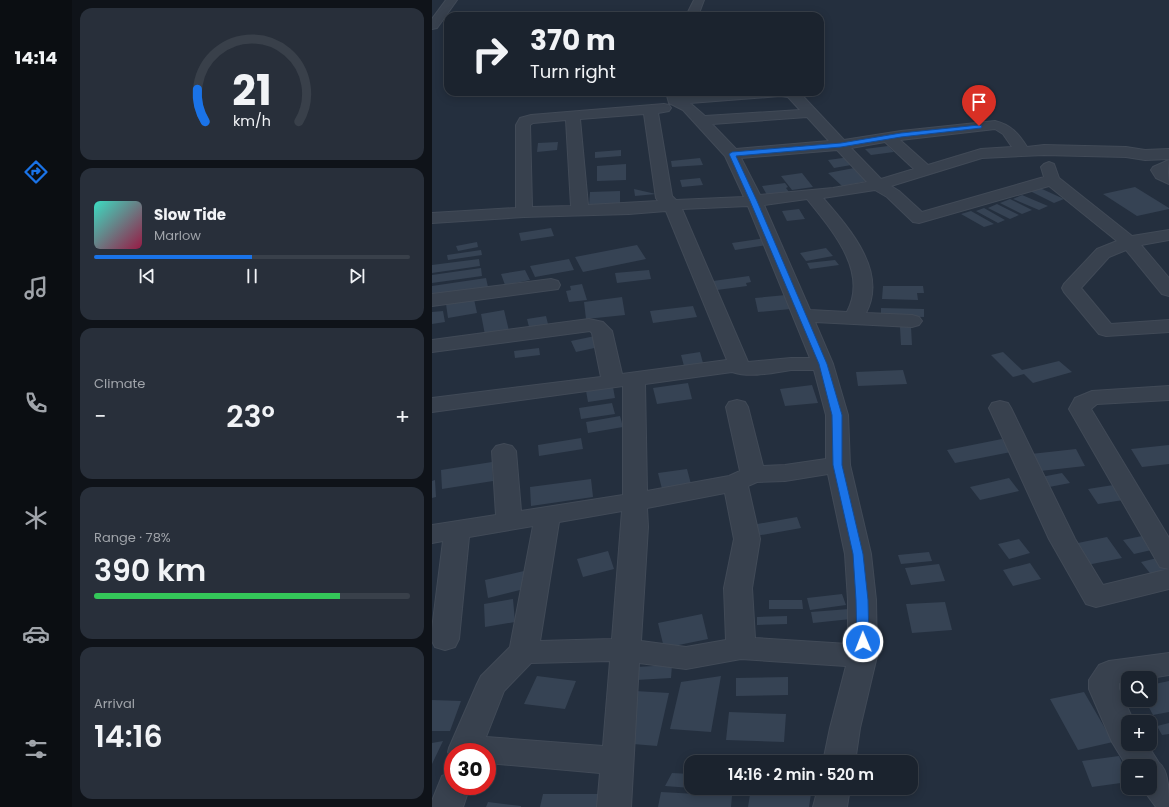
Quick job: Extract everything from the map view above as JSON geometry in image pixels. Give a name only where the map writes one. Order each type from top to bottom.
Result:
[{"type":"street","points":[[433,26],[452,0]]},
{"type":"street","points":[[694,12],[699,0]]},
{"type":"street","points":[[524,212],[523,125],[525,121],[531,119],[650,109],[756,96]]},
{"type":"street","points":[[796,96],[878,185],[893,194],[919,218],[1052,180]]},
{"type":"street","points":[[684,105],[811,112]]},
{"type":"street","points":[[684,105],[732,154],[754,201],[823,364],[837,415],[838,465],[858,554],[862,600],[863,656],[839,755]]},
{"type":"street","points":[[650,109],[664,198],[672,205],[740,368],[759,368],[791,364],[823,364]]},
{"type":"street","points":[[573,116],[580,211]]},
{"type":"street","points":[[732,154],[841,145],[888,137],[995,125],[1004,126],[1022,151]]},
{"type":"street","points":[[888,137],[925,171]]},
{"type":"street","points":[[432,218],[524,212],[629,209],[672,205],[754,201],[811,194],[833,193],[878,185],[981,154],[1044,150],[1126,152],[1145,155],[1169,154]]},
{"type":"street","points":[[1044,150],[1052,180],[1130,242],[1169,290]]},
{"type":"street","points":[[1169,165],[1159,170],[1162,175],[1169,180]]},
{"type":"street","points":[[811,194],[836,224],[857,255],[862,276],[864,296],[854,318]]},
{"type":"street","points":[[1169,235],[1130,242],[1103,253],[1071,288],[1106,330],[1169,326]]},
{"type":"street","points":[[432,300],[551,285]]},
{"type":"street","points":[[801,315],[912,321]]},
{"type":"street","points":[[432,346],[589,325],[596,326],[602,331],[624,381],[635,527],[627,650],[614,807]]},
{"type":"street","points":[[432,405],[739,365]]},
{"type":"street","points":[[1169,394],[1092,398],[1082,403],[1080,409],[1169,560]]},
{"type":"street","points":[[737,408],[744,479],[747,539],[738,588],[741,648]]},
{"type":"street","points":[[1000,408],[1062,539],[1096,597],[1169,579]]},
{"type":"street","points":[[504,451],[509,522]]},
{"type":"street","points":[[445,639],[444,532],[634,500],[660,498],[744,479],[838,465]]},
{"type":"street","points":[[467,743],[492,684],[524,652],[548,514]]},
{"type":"street","points":[[524,652],[627,650],[686,658],[741,648],[863,656]]},
{"type":"street","points":[[1121,726],[1104,689],[1104,680],[1109,673],[1169,664]]},
{"type":"street","points":[[496,752],[617,761]]},
{"type":"street","points":[[1157,783],[1169,799]]},
{"type":"street","points":[[446,807],[451,795]]},
{"type":"street","points":[[830,807],[833,795]]},
{"type":"building","points":[[558,142],[557,150],[537,152],[538,143]]},
{"type":"building","points":[[888,146],[894,152],[871,155],[865,149]]},
{"type":"building","points":[[621,150],[621,156],[595,158],[595,152]]},
{"type":"building","points":[[850,157],[857,164],[834,168],[828,160]]},
{"type":"building","points":[[700,158],[703,165],[672,167],[671,161]]},
{"type":"building","points":[[626,164],[626,180],[597,181],[597,166]]},
{"type":"building","points":[[854,168],[868,181],[842,186],[828,173]]},
{"type":"building","points":[[802,173],[813,187],[792,190],[781,176]]},
{"type":"building","points":[[700,178],[703,185],[682,187],[680,180]]},
{"type":"building","points":[[785,183],[789,192],[767,195],[762,186]]},
{"type":"building","points":[[1135,187],[1169,209],[1137,216],[1103,194]]},
{"type":"building","points":[[1040,188],[1064,199],[1054,203],[1030,191]]},
{"type":"building","points":[[634,189],[656,194],[635,196]]},
{"type":"building","points":[[620,191],[620,203],[589,205],[590,192]]},
{"type":"building","points":[[1022,195],[1048,206],[1039,210],[1013,199]]},
{"type":"building","points":[[1010,199],[1032,210],[1022,214],[1000,203]]},
{"type":"building","points":[[997,204],[1019,215],[1010,219],[988,208]]},
{"type":"building","points":[[984,208],[1005,220],[998,223],[976,211]]},
{"type":"building","points":[[799,209],[805,219],[787,221],[782,211]]},
{"type":"building","points":[[971,211],[994,224],[984,227],[961,214]]},
{"type":"building","points":[[551,228],[554,236],[521,241],[519,233]]},
{"type":"building","points":[[765,238],[768,245],[735,250],[732,243]]},
{"type":"building","points":[[477,242],[478,247],[458,251],[456,246]]},
{"type":"building","points":[[637,245],[646,259],[583,272],[575,257]]},
{"type":"building","points":[[826,248],[833,256],[806,261],[800,253]]},
{"type":"building","points":[[481,250],[482,255],[448,260],[447,255]]},
{"type":"building","points":[[479,259],[480,266],[432,273],[432,265]]},
{"type":"building","points":[[569,259],[574,270],[535,277],[530,266]]},
{"type":"building","points":[[835,260],[839,265],[810,269],[807,263]]},
{"type":"building","points":[[481,268],[482,276],[432,283],[432,275]]},
{"type":"building","points":[[525,270],[530,280],[505,285],[501,274]]},
{"type":"building","points":[[649,270],[651,279],[617,283],[615,273]]},
{"type":"building","points":[[749,276],[751,282],[746,283],[747,286],[717,290],[713,281]]},
{"type":"building","points":[[486,278],[488,287],[432,295],[432,286]]},
{"type":"building","points":[[582,284],[587,300],[569,302],[566,291],[571,290],[570,286]]},
{"type":"building","points":[[883,286],[923,286],[924,293],[917,293],[918,300],[882,299]]},
{"type":"building","points":[[786,295],[791,309],[758,312],[755,298]]},
{"type":"building","points":[[622,297],[625,315],[586,319],[584,302]]},
{"type":"building","points":[[474,299],[477,313],[448,318],[446,304]]},
{"type":"building","points":[[693,306],[697,317],[653,323],[650,311]]},
{"type":"building","points":[[881,308],[924,309],[924,317],[881,316]]},
{"type":"building","points":[[504,310],[509,331],[485,335],[481,314]]},
{"type":"building","points":[[443,311],[445,322],[432,324],[432,312]]},
{"type":"building","points":[[546,316],[549,328],[530,331],[527,319]]},
{"type":"building","points":[[900,327],[911,327],[912,345],[901,345]]},
{"type":"building","points":[[595,336],[599,347],[576,352],[571,341]]},
{"type":"building","points":[[539,348],[540,355],[515,358],[514,351]]},
{"type":"building","points":[[700,352],[703,363],[684,366],[681,355]]},
{"type":"building","points":[[1003,352],[1022,370],[1059,361],[1072,372],[1033,383],[1024,374],[1013,377],[991,355]]},
{"type":"building","points":[[903,370],[907,384],[858,386],[856,372]]},
{"type":"building","points":[[688,383],[692,399],[657,404],[653,388]]},
{"type":"building","points":[[812,385],[818,403],[785,406],[780,389]]},
{"type":"building","points":[[613,387],[615,398],[588,402],[586,391]]},
{"type":"building","points":[[612,403],[615,414],[581,419],[579,408]]},
{"type":"building","points":[[620,416],[623,427],[588,433],[586,422]]},
{"type":"building","points":[[581,438],[583,449],[539,456],[538,445]]},
{"type":"building","points":[[1002,439],[1011,452],[955,463],[947,450]]},
{"type":"building","points":[[1169,445],[1169,464],[1142,467],[1131,449]]},
{"type":"building","points":[[1076,449],[1085,466],[1040,471],[1031,454]]},
{"type":"building","points":[[492,462],[493,481],[442,489],[441,470]]},
{"type":"building","points":[[687,469],[691,484],[662,489],[658,473]]},
{"type":"building","points":[[1062,473],[1070,483],[1049,487],[1041,477]]},
{"type":"building","points":[[1009,478],[1019,491],[980,500],[970,487]]},
{"type":"building","points":[[591,479],[593,497],[531,506],[530,487]]},
{"type":"building","points":[[435,480],[436,497],[432,498],[432,481]]},
{"type":"building","points":[[1126,483],[1136,498],[1098,504],[1088,489]]},
{"type":"building","points":[[797,517],[801,528],[756,536],[752,525]]},
{"type":"building","points":[[1161,532],[1169,542],[1169,546],[1134,554],[1123,540]]},
{"type":"building","points":[[1107,537],[1122,558],[1087,565],[1073,544]]},
{"type":"building","points":[[1019,539],[1030,553],[1009,559],[998,544]]},
{"type":"building","points":[[608,551],[614,569],[583,577],[577,559]]},
{"type":"building","points":[[929,552],[932,561],[901,564],[898,555]]},
{"type":"building","points":[[1169,555],[1169,579],[1157,582],[1141,562]]},
{"type":"building","points":[[1030,563],[1041,579],[1013,586],[1003,570]]},
{"type":"building","points":[[939,564],[945,581],[911,585],[905,568]]},
{"type":"building","points":[[524,571],[528,588],[488,598],[485,580]]},
{"type":"building","points":[[842,594],[846,605],[810,610],[807,598]]},
{"type":"building","points":[[513,599],[515,622],[485,627],[484,604]]},
{"type":"building","points":[[769,600],[802,600],[803,609],[769,609]]},
{"type":"building","points":[[945,602],[952,630],[912,633],[906,604]]},
{"type":"building","points":[[849,609],[851,619],[813,623],[811,612]]},
{"type":"building","points":[[702,614],[708,639],[664,648],[658,623]]},
{"type":"building","points":[[787,616],[787,624],[757,625],[757,617]]},
{"type":"building","points":[[672,665],[671,678],[636,680],[636,667]]},
{"type":"building","points":[[537,676],[576,681],[565,709],[524,704]]},
{"type":"building","points":[[721,676],[711,732],[670,729],[681,682]]},
{"type":"building","points":[[788,677],[788,695],[736,696],[736,678]]},
{"type":"building","points":[[1169,681],[1169,712],[1153,715],[1149,707],[1157,707],[1157,684]]},
{"type":"building","points":[[635,691],[669,693],[657,746],[621,743]]},
{"type":"building","points":[[1084,692],[1113,742],[1078,750],[1050,699]]},
{"type":"building","points":[[432,700],[461,701],[450,731],[432,731]]},
{"type":"building","points":[[729,712],[786,714],[784,742],[726,740]]},
{"type":"building","points":[[1169,723],[1169,734],[1162,735],[1157,726]]},
{"type":"building","points":[[443,741],[432,764],[432,743]]},
{"type":"building","points":[[1119,756],[1121,761],[1121,783],[1092,787],[1082,761]]},
{"type":"building","points":[[672,773],[684,774],[684,787],[665,786]]},
{"type":"building","points":[[661,792],[684,793],[684,795],[732,796],[731,807],[658,807]]},
{"type":"building","points":[[543,794],[604,794],[602,807],[540,807]]},
{"type":"building","points":[[750,795],[811,795],[809,807],[748,807]]},
{"type":"building","points":[[488,802],[521,806],[521,807],[486,807]]},
{"type":"route","points":[[863,642],[862,600],[858,554],[838,465],[837,415],[823,364],[754,201],[732,154],[841,145],[901,135],[979,126]]}]
